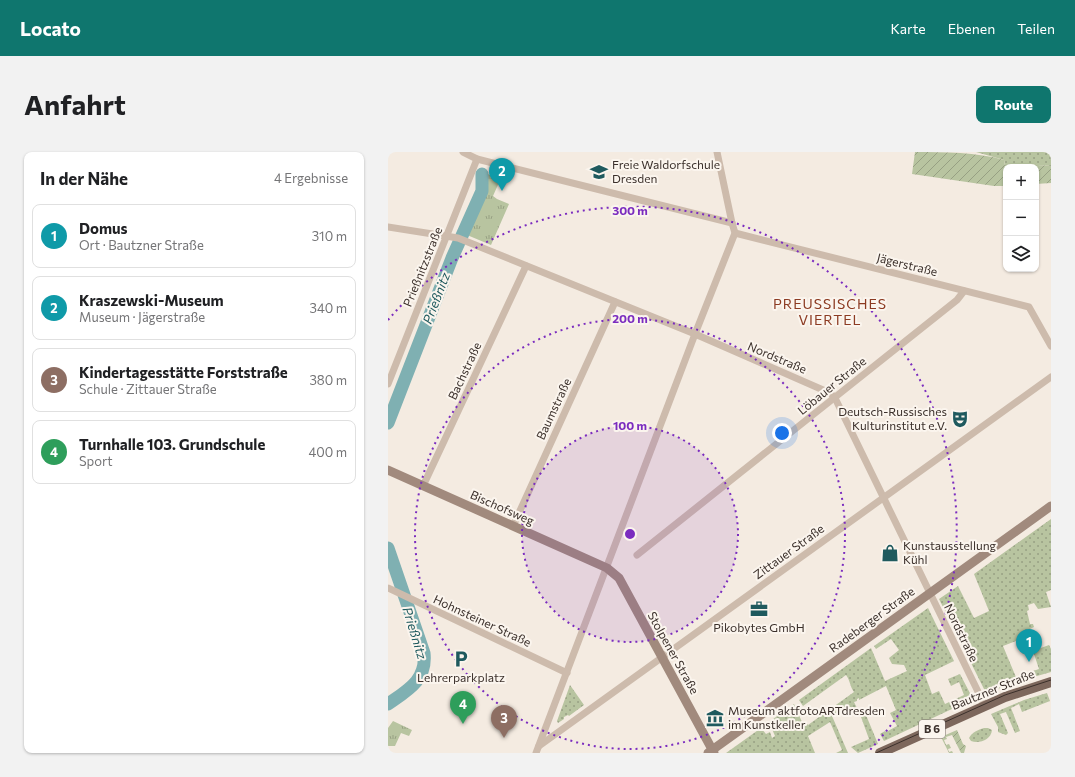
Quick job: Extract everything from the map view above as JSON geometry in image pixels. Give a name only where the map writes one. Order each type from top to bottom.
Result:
[{"type":"main road","name":"Bautzner Straße","points":[[880,753],[1012,694],[1051,682]]},
{"type":"street","points":[[464,152],[477,159],[732,223]]},
{"type":"street","points":[[538,750],[695,334],[735,233],[717,152]]},
{"type":"street","name":"Prießnitzstraße","points":[[388,384],[477,159]]},
{"type":"street","name":"Nordstraße","points":[[388,227],[461,239],[695,334],[830,393],[835,398],[985,706]]},
{"type":"street","name":"Jägerstraße","points":[[735,233],[1029,307],[1051,346]]},
{"type":"street","name":"Bachstraße","points":[[423,486],[526,266]]},
{"type":"street","name":"Löbauer Straße","points":[[637,555],[957,300],[964,291]]},
{"type":"street","name":"Baumstraße","points":[[513,526],[615,302]]},
{"type":"street","name":"Zittauer Straße","points":[[538,750],[662,657],[1051,377]]},
{"type":"street","name":"Bischofsweg","points":[[388,470],[607,568]]},
{"type":"street","name":"Radeberger Straße","points":[[712,752],[1051,506]]},
{"type":"street","name":"Stolpener Straße","points":[[607,568],[619,578],[712,752]]},
{"type":"street","name":"Hohnsteiner Straße","points":[[388,588],[567,673]]},
{"type":"green space","points":[[915,152],[949,152],[983,155],[1004,160],[1005,164],[1003,164],[1003,186],[912,174]]},
{"type":"green space","points":[[976,152],[1051,152],[1051,166],[1039,164],[1005,164],[1004,160]]},
{"type":"green space","points":[[1039,165],[1051,166],[1051,183],[1039,184]]},
{"type":"green space","points":[[485,172],[501,178],[493,196],[509,204],[491,245],[467,235],[485,191]]},
{"type":"green space","points":[[1051,519],[1051,590],[1046,592],[1051,607],[1038,609],[1034,603],[1028,605],[1029,610],[1027,611],[1030,624],[1033,624],[1034,627],[1030,629],[1032,635],[1024,638],[1028,648],[1034,646],[1033,643],[1035,642],[1038,649],[1049,645],[1051,649],[1051,672],[1023,680],[1021,675],[1039,669],[1033,651],[1023,654],[1016,641],[1003,646],[1018,682],[986,693],[939,599],[958,586],[974,618],[989,611],[974,574]]},
{"type":"green space","points":[[928,608],[954,661],[925,675],[932,694],[939,691],[945,704],[964,695],[959,682],[951,686],[948,679],[960,674],[972,697],[971,700],[884,741],[880,734],[897,726],[890,713],[896,710],[886,686],[859,700],[859,698],[857,699],[857,701],[854,702],[857,708],[850,711],[848,708],[832,716],[848,753],[836,753],[842,750],[830,722],[808,736],[815,753],[726,753],[761,728],[766,734],[770,732],[772,738],[775,736],[769,722],[794,704],[802,722],[805,721],[808,725],[854,692],[846,675],[803,706],[799,700],[871,648],[885,681],[907,671],[904,665],[892,664],[889,658],[899,650],[891,639],[876,649],[874,646]]},
{"type":"green space","points":[[570,685],[584,705],[569,716],[564,717],[564,719],[558,723],[557,721]]},
{"type":"green space","points":[[1047,693],[1050,701],[1022,712],[1019,704],[1011,708],[1020,731],[1015,733],[1006,712],[1000,714],[1008,733],[1006,735],[998,732],[998,727],[991,714],[1024,700]]},
{"type":"green space","points":[[866,715],[878,744],[858,753],[851,747],[869,739],[861,717]]},
{"type":"green space","points":[[393,721],[412,730],[409,736],[401,733],[395,746],[388,746],[388,728]]},
{"type":"green space","points":[[984,728],[992,730],[987,739],[978,742],[971,741],[969,738],[972,734],[977,730]]},
{"type":"green space","points":[[957,730],[963,744],[966,746],[964,753],[961,753],[952,735],[946,737],[947,739],[944,740],[946,745],[949,744],[951,748],[948,749],[949,752],[952,751],[953,753],[949,753],[941,737]]},
{"type":"waterway","name":"Prießnitz","points":[[388,423],[452,258],[482,191],[482,174]]},
{"type":"waterway","name":"Prießnitz","points":[[388,548],[424,653],[422,670],[415,683],[388,704]]},
{"type":"tram line","points":[[876,753],[1005,695],[1051,680]]},
{"type":"place","name":"Freie Waldorfschule Dresden","points":[[599,172]]},
{"type":"place","name":"Kraszewski-Museum","points":[[502,191]]},
{"type":"place","name":"Deutsch-Russisches Kulturinstitut e.V.","points":[[960,419]]},
{"type":"place","name":"Kunstausstellung Kühl","points":[[890,553]]},
{"type":"place","name":"Pikobytes GmbH","points":[[759,609]]},
{"type":"place","name":"Lehrerparkplatz","points":[[461,659]]},
{"type":"place","name":"Domus","points":[[1029,662]]},
{"type":"place","name":"Museum aktfotoARTdresden im Kunstkeller","points":[[715,718]]},
{"type":"place","name":"Turnhalle 103. Grundschule","points":[[463,724]]},
{"type":"place","name":"Kindertagesstätte Forststraße","points":[[504,738]]},
{"type":"district","name":"PREUSSISCHES VIERTEL","points":[[830,312]]}]
